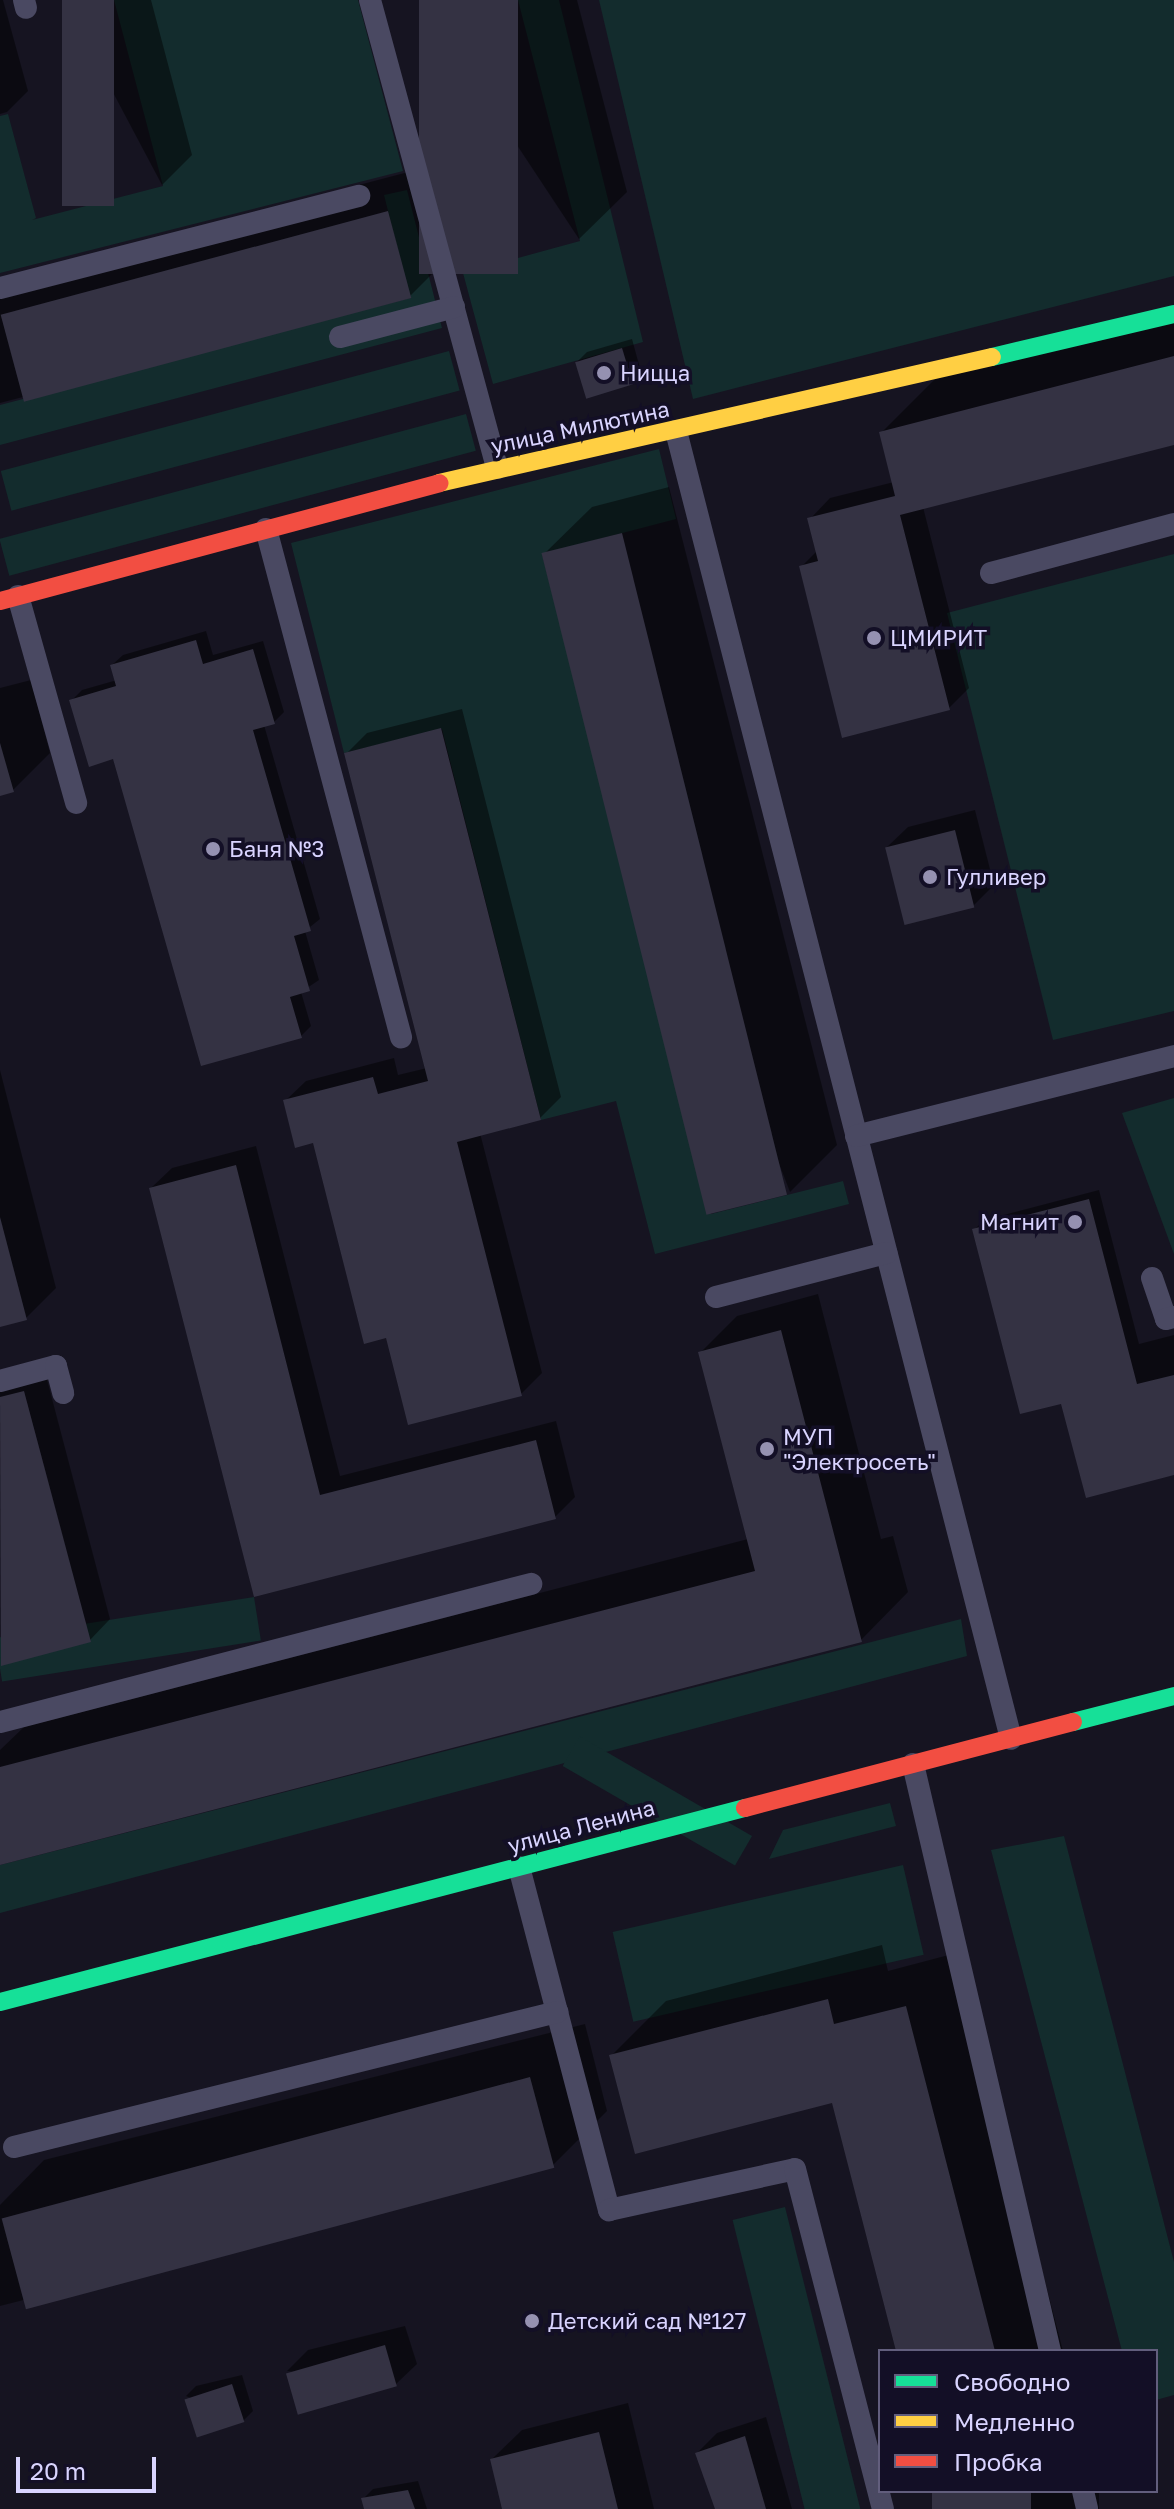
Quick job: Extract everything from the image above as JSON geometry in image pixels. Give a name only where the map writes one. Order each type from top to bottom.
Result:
[{"type":"main road","name":"улица Милютина","points":[[9,599],[497,468],[676,431],[1174,314]]},
{"type":"main road","name":"улица Ленина","points":[[0,2002],[1174,1696]]},
{"type":"lane","points":[[370,0],[497,468]]},
{"type":"lane","points":[[0,288],[359,196]]},
{"type":"lane","points":[[340,337],[454,307]]},
{"type":"lane","points":[[676,431],[1011,1739]]},
{"type":"lane","points":[[991,573],[1174,524]]},
{"type":"lane","points":[[266,529],[401,1037]]},
{"type":"lane","points":[[9,599],[76,803]]},
{"type":"lane","points":[[856,1136],[1174,1056]]},
{"type":"lane","points":[[716,1297],[886,1253]]},
{"type":"lane","points":[[1152,1278],[1166,1319],[1174,1317]]},
{"type":"lane","points":[[0,1381],[56,1366],[63,1393]]},
{"type":"lane","points":[[0,1722],[531,1584]]},
{"type":"lane","points":[[913,1764],[1050,2349]]},
{"type":"lane","points":[[519,1867],[609,2210],[795,2169],[878,2490]]},
{"type":"lane","points":[[14,2147],[557,2012]]},
{"type":"green space","points":[[114,0],[358,0],[403,171],[0,273],[0,116],[8,114],[36,218],[32,220],[163,186]]},
{"type":"green space","points":[[518,0],[559,0],[643,342],[493,384],[463,273],[580,241]]},
{"type":"green space","points":[[599,0],[1174,0],[1174,276],[693,399]]},
{"type":"green space","points":[[407,190],[442,328],[0,445],[0,405],[410,298],[384,195]]},
{"type":"green space","points":[[449,351],[460,391],[11,511],[1,471]]},
{"type":"green space","points":[[466,414],[476,451],[9,576],[0,539]]},
{"type":"green space","points":[[659,449],[676,519],[542,554],[711,1214],[843,1181],[849,1204],[655,1254],[616,1101],[541,1120],[442,729],[344,753],[291,543]]},
{"type":"green space","points":[[1174,554],[1174,1011],[1053,1040],[947,613]]},
{"type":"green space","points":[[1174,1098],[1174,1254],[1122,1113]]},
{"type":"green space","points":[[254,1597],[261,1640],[2,1681],[0,1637]]},
{"type":"green space","points":[[961,1619],[967,1656],[0,1913],[0,1865]]},
{"type":"green space","points":[[580,1737],[752,1836],[735,1865],[563,1766]]},
{"type":"green space","points":[[890,1803],[896,1826],[769,1859],[783,1830]]},
{"type":"green space","points":[[1064,1836],[1174,2262],[1174,2395],[1158,2399],[1158,2349],[1121,2349],[991,1850]]},
{"type":"green space","points":[[903,1865],[924,1955],[633,2022],[613,1932]]},
{"type":"green space","points":[[785,2207],[860,2509],[805,2509],[733,2220]]},
{"type":"building","points":[[62,0],[114,0],[114,206],[62,206]]},
{"type":"building","points":[[419,0],[518,0],[518,274],[419,274]]},
{"type":"building","points":[[388,211],[411,298],[24,402],[1,315]]},
{"type":"building","name":"Ницца","points":[[622,348],[633,384],[586,399],[575,362]]},
{"type":"building","points":[[1174,356],[1174,445],[900,515],[950,710],[842,738],[799,566],[818,561],[807,518],[895,496],[879,432]]},
{"type":"building","points":[[622,533],[787,1195],[706,1215],[541,553]]},
{"type":"building","name":"Баня №3","points":[[196,640],[203,664],[253,649],[275,724],[253,730],[311,931],[294,936],[310,991],[290,997],[302,1038],[201,1066],[113,759],[89,767],[69,700],[116,686],[110,665]]},
{"type":"building","points":[[441,728],[541,1120],[457,1142],[522,1396],[408,1425],[386,1338],[364,1344],[313,1143],[295,1148],[283,1100],[373,1077],[378,1094],[428,1081],[344,753]]},
{"type":"building","points":[[0,743],[14,792],[0,796]]},
{"type":"building","name":"Гулливер","points":[[955,830],[974,908],[904,925],[885,847]]},
{"type":"building","points":[[236,1165],[320,1495],[536,1440],[556,1519],[254,1597],[149,1188]]},
{"type":"building","points":[[1089,1199],[1137,1384],[1174,1375],[1174,1475],[1086,1498],[1061,1404],[1020,1414],[972,1229]]},
{"type":"building","points":[[0,1217],[27,1320],[0,1327]]},
{"type":"building","points":[[781,1330],[862,1642],[0,1865],[0,1767],[755,1571],[698,1352]]},
{"type":"building","points":[[24,1391],[91,1642],[1,1666],[0,1397]]},
{"type":"building","points":[[828,1999],[834,2024],[906,2006],[994,2349],[895,2349],[832,2103],[635,2154],[609,2055]]},
{"type":"building","points":[[530,2077],[554,2168],[26,2309],[2,2219]]},
{"type":"building","points":[[385,2345],[397,2386],[298,2415],[286,2373]]},
{"type":"building","points":[[232,2384],[244,2422],[197,2437],[184,2399]]},
{"type":"building","points":[[599,2432],[618,2509],[502,2509],[490,2459]]},
{"type":"building","points":[[745,2436],[766,2509],[715,2509],[695,2453]]},
{"type":"building","points":[[408,2490],[415,2509],[364,2509],[361,2498]]},
{"type":"building","points":[[932,2493],[1031,2493],[1031,2509],[932,2509]]},
{"type":"traffic: fast","points":[[992,357],[1174,314]]},
{"type":"traffic: fast","points":[[1073,1722],[1174,1696]]},
{"type":"traffic: fast","points":[[0,2002],[745,1808]]},
{"type":"traffic: slow","points":[[439,483],[992,357]]},
{"type":"traffic: jam","points":[[0,601],[439,483]]},
{"type":"traffic: jam","points":[[745,1808],[1073,1722]]},
{"type":"place","name":"Ницца","points":[[604,373]]},
{"type":"place","name":"ЦМИРИТ","points":[[874,638]]},
{"type":"place","name":"Баня №3","points":[[213,849]]},
{"type":"place","name":"Гулливер","points":[[930,877]]},
{"type":"place","name":"Магнит","points":[[1075,1222]]},
{"type":"place","name":"МУП \"Электросеть\"","points":[[767,1449]]},
{"type":"place","name":"Детский сад №127","points":[[532,2321]]}]
